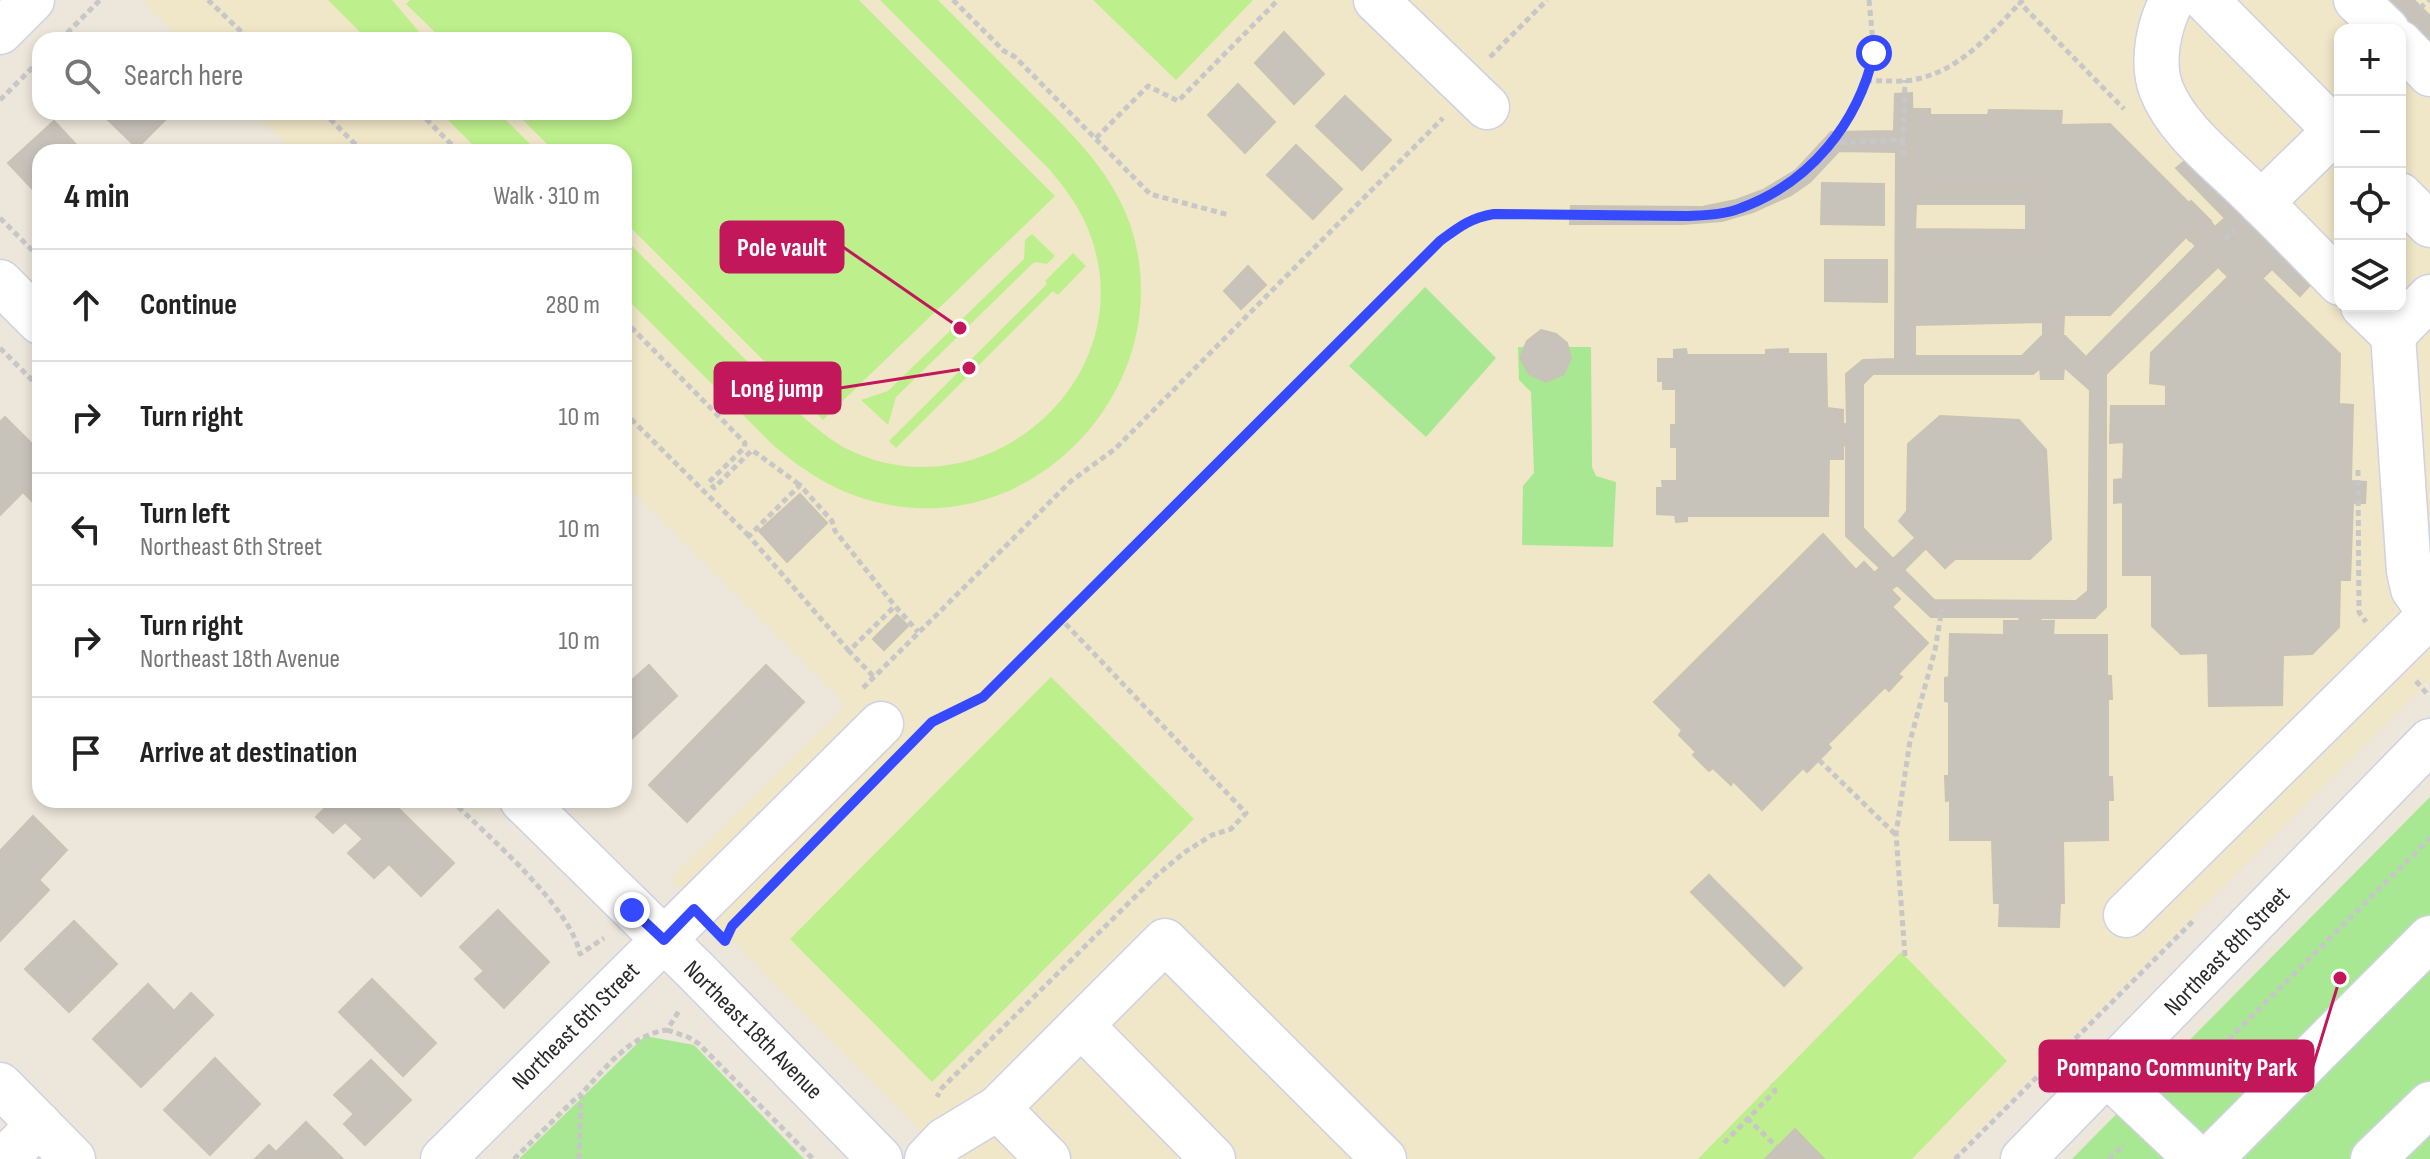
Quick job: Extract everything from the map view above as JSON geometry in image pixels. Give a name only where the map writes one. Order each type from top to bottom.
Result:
[{"type":"street","points":[[0,32],[32,0]]},
{"type":"street","points":[[1376,0],[1479,99]]},
{"type":"street","points":[[2172,0],[2158,43],[2158,72],[2166,100],[2193,135],[2334,277]]},
{"type":"street","points":[[2206,0],[2334,126]]},
{"type":"street","points":[[2356,0],[2378,24]]},
{"type":"street","points":[[2261,203],[2334,134]]},
{"type":"street","points":[[2406,201],[2430,225]]},
{"type":"street","points":[[0,282],[32,314]]},
{"type":"street","points":[[2126,915],[2430,614],[2413,589],[2409,571],[2378,321],[2430,297]]},
{"type":"street","name":"Northeast 6th Street","points":[[443,1159],[885,718]]},
{"type":"street","name":"Northeast 8th Street","points":[[2023,1159],[2430,741]]},
{"type":"street","name":"Northeast 18th Avenue","points":[[530,808],[880,1159]]},
{"type":"street","points":[[2210,1159],[2430,938]]},
{"type":"street","points":[[927,1159],[945,1140],[998,1108],[1165,941],[1384,1159]]},
{"type":"street","points":[[1081,1025],[1213,1159]]},
{"type":"street","points":[[2107,1074],[2197,1159]]},
{"type":"street","points":[[0,1085],[73,1159]]},
{"type":"street","points":[[2373,1159],[2430,1104]]},
{"type":"street","points":[[998,1108],[1048,1159]]},
{"type":"street","points":[[5,1159],[39,1124]]},
{"type":"path","points":[[68,32],[100,0]]},
{"type":"path","points":[[208,0],[242,32]]},
{"type":"path","points":[[953,0],[1004,51],[1015,57],[1150,194],[1229,215]]},
{"type":"path","points":[[1096,138],[1148,86],[1178,101],[1278,0]]},
{"type":"path","points":[[873,676],[1071,481],[1115,449],[1479,99],[1479,68],[1547,0]]},
{"type":"path","points":[[632,420],[749,536],[873,676],[885,718],[932,722],[983,697],[1440,241],[1459,226],[1475,217],[1494,214],[1712,215],[1739,209],[1785,186],[1832,143],[1868,81],[1874,53],[1869,0]]},
{"type":"path","points":[[1868,81],[1915,80],[1953,66],[1973,51],[2022,1],[2130,115]]},
{"type":"path","points":[[0,100],[32,68]]},
{"type":"path","points":[[1903,155],[1905,80]]},
{"type":"path","points":[[331,120],[355,144]]},
{"type":"path","points":[[427,120],[451,144]]},
{"type":"path","points":[[1832,143],[1903,140]]},
{"type":"path","points":[[0,218],[32,250]]},
{"type":"path","points":[[632,328],[745,443],[744,448],[709,482],[714,488],[752,450],[800,485],[832,521],[835,531],[918,632]]},
{"type":"path","points":[[0,348],[32,380]]},
{"type":"path","points":[[749,536],[800,485]]},
{"type":"path","points":[[849,651],[895,606]]},
{"type":"path","points":[[1905,956],[1896,834],[1910,741],[1935,650],[1942,609]]},
{"type":"path","points":[[936,1099],[941,1089],[1156,876],[1212,835],[1231,829],[1246,813],[1061,619]]},
{"type":"path","points":[[1819,760],[1896,834]]},
{"type":"path","points":[[2109,1159],[2430,838]]},
{"type":"path","points":[[667,1030],[701,977]]},
{"type":"path","points":[[514,1159],[632,1042],[646,1034],[667,1030],[699,1044],[813,1159]]},
{"type":"path","points":[[1724,1143],[1775,1091],[1772,1084]]},
{"type":"path","points":[[579,1159],[581,1094]]},
{"type":"path","points":[[1747,1118],[1777,1147]]},
{"type":"shaded area","points":[[141,0],[2430,0],[2430,680],[1950,1159],[949,1159],[670,879],[846,705],[632,491],[632,144],[285,144],[261,120],[632,120],[632,32],[173,32]]},
{"type":"green space","points":[[328,0],[392,0],[419,32],[360,32]]},
{"type":"green space","points":[[410,0],[859,0],[1055,196],[823,420],[632,229],[632,144],[547,144],[523,120],[632,120],[632,32],[435,32],[406,4]]},
{"type":"green space","points":[[880,0],[938,0],[1087,151],[1111,185],[1130,224],[1141,280],[1136,335],[1118,386],[1088,431],[1048,468],[1001,494],[947,507],[890,505],[842,490],[813,475],[773,445],[632,304],[632,246],[802,416],[847,449],[899,465],[950,465],[997,450],[1039,422],[1072,385],[1094,340],[1101,290],[1091,237],[1068,193],[1049,169]]},
{"type":"green space","points":[[1093,0],[1253,0],[1176,80]]},
{"type":"green space","points":[[448,120],[506,120],[530,144],[472,144]]},
{"type":"green space","points":[[1032,234],[1055,256],[1047,264],[1035,262],[1031,265],[896,397],[888,425],[861,400],[888,391],[1024,259],[1025,240]]},
{"type":"green space","points":[[1073,253],[1086,266],[1058,295],[1053,291],[896,448],[889,441],[1047,284],[1045,281]]},
{"type":"green space","points":[[1425,287],[1496,358],[1426,437],[1349,366]]},
{"type":"green space","points":[[1518,347],[1591,347],[1592,467],[1596,476],[1616,482],[1613,547],[1522,545],[1523,486],[1534,473],[1531,392],[1519,380]]},
{"type":"green space","points":[[1051,677],[1194,819],[932,1082],[790,939]]},
{"type":"green space","points":[[2430,797],[2430,1159],[2072,1159]]},
{"type":"green space","points":[[1901,952],[2007,1061],[1912,1159],[1698,1159]]},
{"type":"green space","points":[[645,1036],[694,1045],[804,1159],[519,1159]]},
{"type":"building","points":[[2389,0],[2414,0],[2430,16],[2430,41]]},
{"type":"building","points":[[1284,32],[1324,74],[1294,104],[1255,63]]},
{"type":"building","points":[[1238,84],[1275,122],[1245,153],[1208,115]]},
{"type":"building","points":[[1912,93],[1914,189],[2042,189],[2043,246],[1915,246],[1915,356],[2022,356],[2043,335],[2065,336],[2086,357],[2196,246],[2191,241],[2210,221],[2215,227],[2225,218],[2176,168],[2186,160],[2311,284],[2300,296],[2272,269],[2246,294],[2218,267],[2106,374],[2106,607],[2095,618],[2020,621],[2019,617],[1931,617],[1897,585],[1891,590],[1874,573],[1880,568],[1846,536],[1846,446],[1843,445],[1843,424],[1847,424],[1846,374],[1863,360],[1895,359],[1896,152],[1839,151],[1810,182],[1791,195],[1753,212],[1722,221],[1570,224],[1571,206],[1702,207],[1763,190],[1796,170],[1831,132],[1894,131],[1895,94]],"holes":[[[1916,204],[2026,204],[2026,230],[1915,229]],[[2064,367],[2090,390],[2088,591],[2076,601],[1934,600],[1904,570],[1925,549],[1914,539],[1893,559],[1863,528],[1863,384],[1873,374],[2033,374],[2040,368],[2041,379],[2063,379]]]},
{"type":"building","points":[[1345,96],[1391,140],[1362,170],[1316,126]]},
{"type":"building","points":[[1913,109],[1930,109],[1930,115],[1988,115],[1989,110],[2062,111],[2061,125],[2110,124],[2211,221],[2190,241],[2186,237],[2110,315],[2064,315],[2063,336],[2043,335],[2043,322],[1915,325],[1915,246],[2043,246],[2042,189],[1914,189]]},
{"type":"building","points":[[108,120],[165,120],[141,144],[133,144]]},
{"type":"building","points":[[54,121],[76,144],[32,144],[32,188],[8,163]]},
{"type":"building","points":[[1296,145],[1342,189],[1313,219],[1267,175]]},
{"type":"building","points":[[1822,183],[1884,184],[1884,225],[1821,224]]},
{"type":"building","points":[[1825,260],[1887,260],[1887,302],[1825,301]]},
{"type":"building","points":[[1248,266],[1266,285],[1241,309],[1224,291]]},
{"type":"building","points":[[2228,277],[2246,294],[2262,278],[2340,354],[2339,404],[2353,405],[2351,481],[2366,482],[2365,503],[2353,503],[2350,580],[2340,580],[2339,627],[2312,654],[2283,655],[2282,705],[2209,706],[2208,653],[2181,654],[2152,626],[2152,575],[2123,575],[2123,502],[2114,503],[2114,480],[2123,479],[2124,442],[2110,443],[2111,406],[2166,406],[2166,385],[2150,383],[2151,353]]},
{"type":"building","points":[[1541,330],[1556,334],[1567,343],[1571,358],[1564,374],[1546,382],[1529,374],[1520,358],[1527,341]]},
{"type":"building","points":[[1686,349],[1687,355],[1766,355],[1766,350],[1788,349],[1788,354],[1826,354],[1827,408],[1843,410],[1843,459],[1829,459],[1828,516],[1687,516],[1687,521],[1676,522],[1675,515],[1657,514],[1657,488],[1663,488],[1662,481],[1677,481],[1677,447],[1671,447],[1671,425],[1676,425],[1676,389],[1663,389],[1663,381],[1658,381],[1658,359],[1674,359],[1674,350]]},
{"type":"building","points":[[1940,416],[2019,420],[2046,450],[2051,539],[2030,559],[1955,559],[1945,568],[1899,521],[1907,511],[1908,444]]},
{"type":"building","points":[[5,417],[32,444],[32,501],[23,492],[0,515],[0,422]]},
{"type":"building","points":[[800,494],[827,523],[787,562],[759,531]]},
{"type":"building","points":[[1823,534],[1856,570],[1864,562],[1900,599],[1892,607],[1928,643],[1898,674],[1902,677],[1889,691],[1885,687],[1828,744],[1831,748],[1807,772],[1803,768],[1762,810],[1733,781],[1731,785],[1713,768],[1709,771],[1693,755],[1696,752],[1679,735],[1682,730],[1654,702]]},
{"type":"building","points":[[897,615],[908,626],[884,650],[873,639]]},
{"type":"building","points":[[2004,621],[2054,621],[2053,635],[2107,635],[2107,676],[2111,676],[2112,699],[2108,699],[2108,777],[2112,777],[2113,800],[2108,800],[2108,840],[2063,841],[2064,903],[2060,903],[2059,927],[1999,926],[2000,903],[1994,903],[1992,840],[1950,840],[1950,800],[1946,801],[1945,776],[1949,776],[1949,702],[1945,701],[1945,678],[1949,677],[1950,634],[2004,635]]},
{"type":"building","points":[[649,665],[677,696],[632,738],[632,680]]},
{"type":"building","points":[[766,665],[804,702],[687,822],[649,785]]},
{"type":"building","points":[[325,808],[398,808],[454,863],[421,896],[389,864],[374,878],[348,853],[363,839],[345,822],[333,833],[316,817]]},
{"type":"building","points":[[33,816],[67,850],[39,880],[49,890],[0,941],[0,851]]},
{"type":"building","points":[[1709,875],[1802,968],[1784,986],[1691,892]]},
{"type":"building","points":[[498,910],[549,962],[504,1008],[475,979],[484,971],[460,947]]},
{"type":"building","points":[[74,921],[117,964],[69,1012],[25,969]]},
{"type":"building","points":[[372,979],[436,1043],[403,1076],[339,1012]]},
{"type":"building","points":[[148,984],[174,1011],[191,993],[213,1015],[141,1087],[93,1039]]},
{"type":"building","points":[[215,1058],[260,1104],[210,1155],[164,1110]]},
{"type":"building","points":[[371,1060],[411,1100],[365,1145],[344,1124],[354,1114],[334,1095]]},
{"type":"building","points":[[306,1122],[343,1159],[255,1159],[269,1145],[276,1152]]},
{"type":"building","points":[[1795,1129],[1824,1159],[1765,1159]]},
{"type":"place","name":"Pole vault","points":[[960,328]]},
{"type":"place","name":"Long jump","points":[[969,368]]},
{"type":"place","name":"Pompano Community Park","points":[[2340,978]]},
{"type":"route","points":[[632,910],[664,940],[694,909],[725,941],[732,926],[932,722],[983,697],[1440,241],[1459,226],[1475,217],[1494,214],[1686,216],[1712,215],[1739,209],[1785,186],[1832,143],[1860,100],[1874,53]]}]
